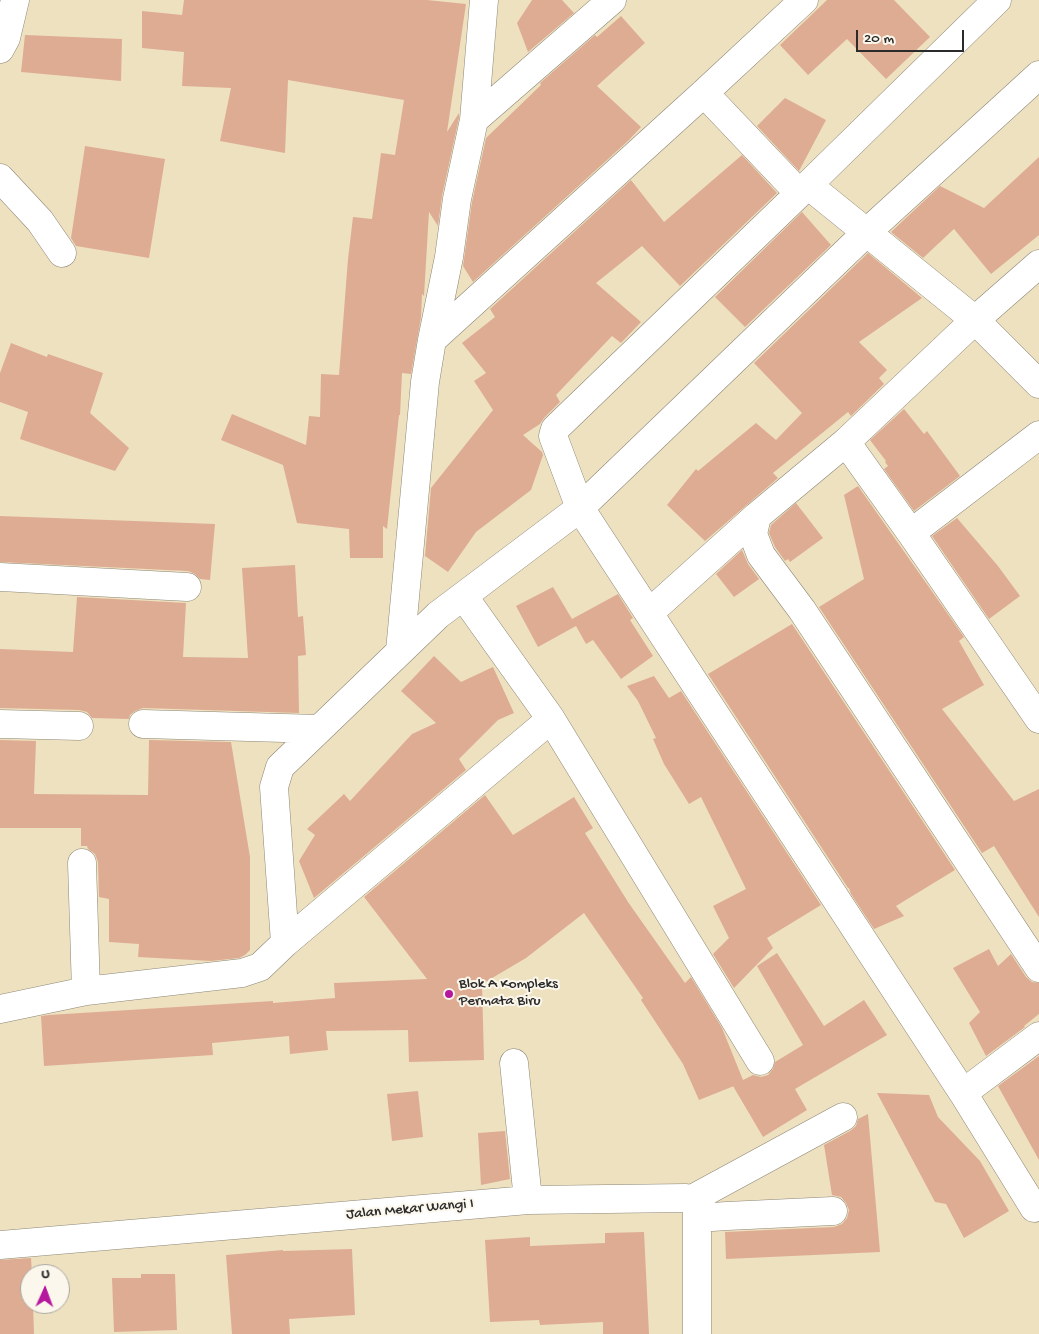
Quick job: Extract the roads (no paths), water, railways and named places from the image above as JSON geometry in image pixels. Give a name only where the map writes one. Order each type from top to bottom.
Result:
[{"type":"street","points":[[0,49],[6,38],[15,0]]},
{"type":"street","points":[[400,651],[425,382],[449,257],[457,199],[474,120],[484,0]]},
{"type":"street","points":[[474,120],[612,0]]},
{"type":"street","points":[[432,340],[804,0]]},
{"type":"street","points":[[997,0],[555,429],[553,436],[580,508],[963,1094],[1034,1208]]},
{"type":"street","points":[[286,943],[274,787],[280,767],[438,615],[580,508],[867,232],[1039,75]]},
{"type":"street","points":[[704,93],[804,189],[867,232],[975,320],[1039,384]]},
{"type":"street","points":[[0,178],[40,221],[62,253]]},
{"type":"street","points":[[649,614],[757,516],[846,442],[975,320],[1039,264]]},
{"type":"street","points":[[911,533],[1039,435]]},
{"type":"street","points":[[846,442],[1039,719]]},
{"type":"street","points":[[757,516],[753,534],[761,555],[802,610],[1039,968]]},
{"type":"street","points":[[0,577],[187,587]]},
{"type":"street","points":[[464,597],[551,719],[760,1061]]},
{"type":"street","points":[[0,1009],[86,991],[242,973],[260,967],[551,719]]},
{"type":"street","points":[[0,724],[79,726]]},
{"type":"street","points":[[143,724],[319,729]]},
{"type":"street","points":[[82,863],[86,991]]},
{"type":"street","points":[[963,1094],[1039,1036]]},
{"type":"street","points":[[514,1064],[528,1200]]},
{"type":"street","points":[[697,1331],[694,1209],[843,1117]]},
{"type":"street","name":"Jalan Mekar Wangi I","points":[[0,1244],[528,1200],[686,1198],[694,1209],[727,1216],[833,1211]]},
{"type":"place","name":"Blok A Kompleks Permata Biru","points":[[449,994]]}]
